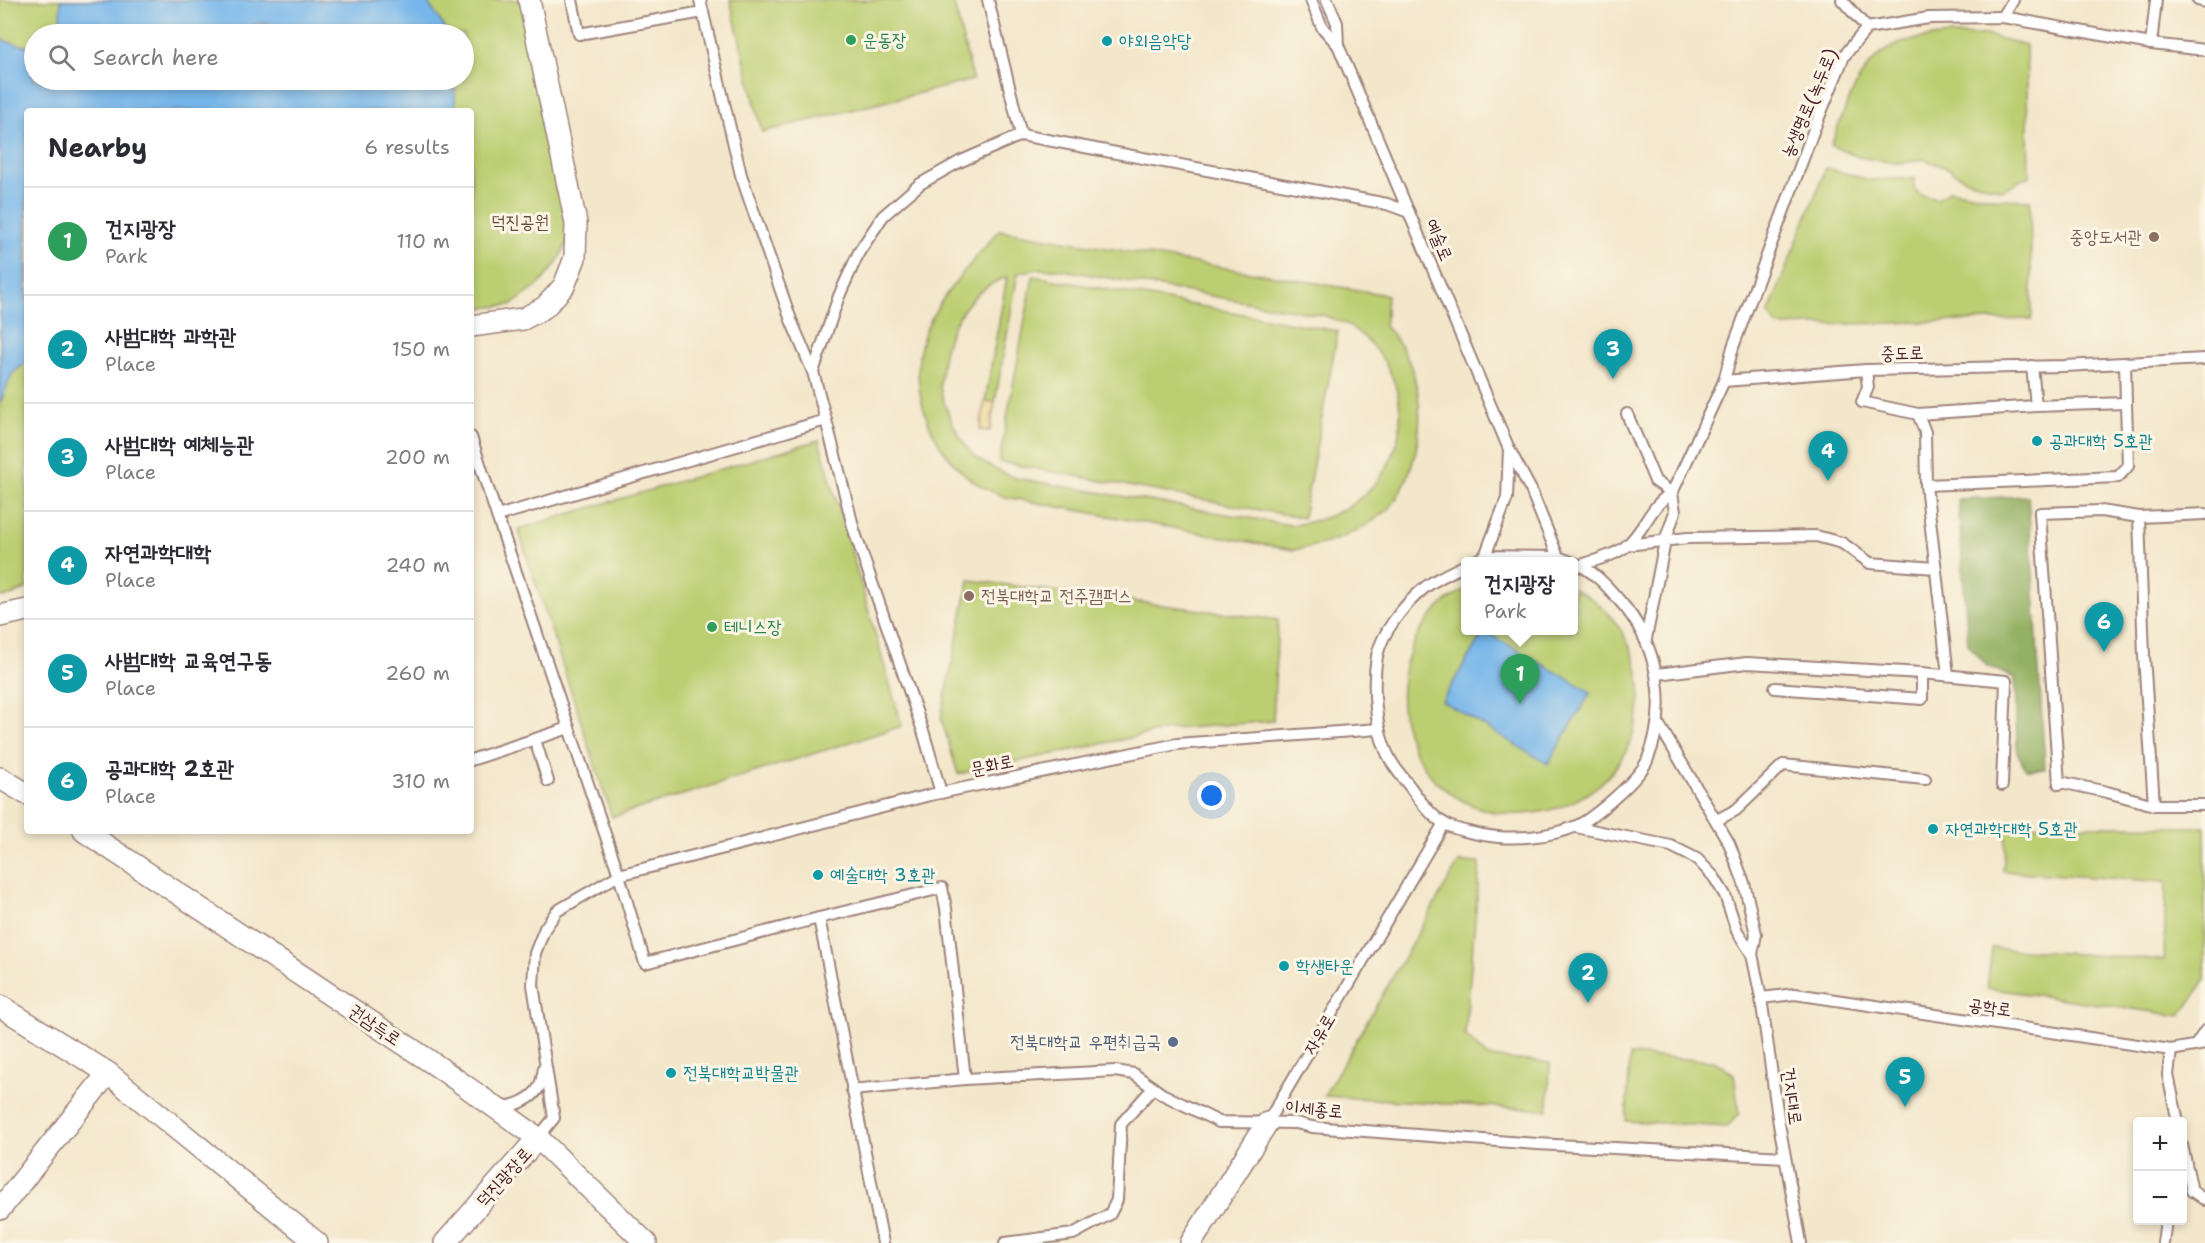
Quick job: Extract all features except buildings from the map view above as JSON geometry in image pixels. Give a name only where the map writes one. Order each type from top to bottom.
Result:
[{"type":"street","points":[[474,326],[523,319],[545,306],[564,286],[575,258],[576,223],[529,0]]},
{"type":"street","points":[[0,616],[24,611]]},
{"type":"street","points":[[0,778],[24,792]]},
{"type":"street","name":"권삼득로","points":[[89,834],[440,1068],[538,1138],[646,1243]]},
{"type":"street","points":[[0,1006],[108,1072],[317,1243]]},
{"type":"street","points":[[0,1209],[108,1072]]},
{"type":"street","name":"자유로","points":[[1191,1243],[1267,1122]]},
{"type":"street","name":"덕진광장로","points":[[445,1243],[538,1138]]},
{"type":"lane","points":[[572,0],[579,34],[703,12]]},
{"type":"lane","points":[[700,0],[741,175],[790,320],[813,372],[854,530],[924,735],[941,792]]},
{"type":"lane","points":[[988,0],[1021,135]]},
{"type":"lane","name":"예술로","points":[[1311,0],[1322,27],[1338,45],[1509,449],[1531,490],[1558,557]]},
{"type":"lane","name":"예술로","points":[[1327,0],[1337,23],[1338,45]]},
{"type":"lane","points":[[1842,0],[1867,28],[1929,18],[2002,17],[2151,45],[2205,50]]},
{"type":"lane","points":[[2002,17],[2013,0]]},
{"type":"lane","points":[[2151,45],[2156,0]]},
{"type":"lane","points":[[2198,0],[2205,2]]},
{"type":"lane","name":"농생명로(녹두로)","points":[[1724,381],[1732,347],[1814,129],[1844,56],[1867,28]]},
{"type":"lane","points":[[813,372],[839,296],[859,252],[883,216],[920,184],[959,162],[1021,135],[1387,204],[1409,212]]},
{"type":"lane","name":"중도로","points":[[1724,381],[1866,370],[2205,359]]},
{"type":"lane","points":[[1926,485],[2118,477],[2128,466],[2124,363]]},
{"type":"lane","points":[[2032,366],[2036,406]]},
{"type":"lane","points":[[1866,370],[1868,387],[1862,402],[1918,414],[2126,403]]},
{"type":"lane","points":[[1646,639],[1665,542],[1674,512],[1672,493],[1724,381]]},
{"type":"lane","points":[[1627,414],[1655,481],[1672,493]]},
{"type":"lane","points":[[1918,414],[1925,432],[1926,485],[1948,675]]},
{"type":"lane","points":[[497,516],[826,420]]},
{"type":"lane","points":[[474,446],[619,875],[645,963],[942,888],[965,1079]]},
{"type":"lane","points":[[1509,449],[1507,498],[1485,556],[1558,557]]},
{"type":"lane","points":[[1578,562],[1615,553],[1627,545],[1662,499],[1672,493]]},
{"type":"lane","points":[[2205,514],[2139,517],[2101,510],[2040,513],[2062,784],[2107,792],[2154,805],[2205,805]]},
{"type":"lane","points":[[2139,517],[2154,805]]},
{"type":"lane","points":[[1627,545],[1688,538],[1816,536],[1842,543],[1870,563],[1935,568]]},
{"type":"lane","points":[[1461,568],[1423,589],[1406,606],[1387,633],[1377,656],[1375,696],[1379,729],[1390,758],[1431,813],[1444,824],[1497,837],[1542,836],[1576,827],[1621,794],[1638,774],[1646,762],[1658,723],[1657,674],[1646,639],[1631,614],[1611,591],[1578,565]]},
{"type":"lane","points":[[1657,674],[1747,663],[1922,673],[2006,681],[2002,785]]},
{"type":"lane","points":[[1775,688],[1923,699],[1922,673]]},
{"type":"lane","name":"건지대로","points":[[1658,723],[1729,843],[1744,883],[1756,934],[1752,954]]},
{"type":"lane","points":[[474,759],[568,728]]},
{"type":"lane","name":"문화로","points":[[538,1138],[554,1118],[533,985],[535,953],[545,928],[557,911],[619,875],[941,792],[1177,744],[1379,729]]},
{"type":"lane","points":[[536,740],[548,781]]},
{"type":"lane","points":[[1717,820],[1736,810],[1783,765],[1925,779]]},
{"type":"lane","name":"자유로","points":[[1267,1122],[1444,824]]},
{"type":"lane","name":"건지대로","points":[[1576,827],[1671,846],[1697,859],[1714,877],[1725,895],[1737,931],[1752,954],[1801,1243]]},
{"type":"lane","points":[[819,918],[883,1243]]},
{"type":"lane","name":"공학로","points":[[1761,998],[1796,994],[2171,1050],[2200,1045],[2205,1031]]},
{"type":"lane","points":[[2171,1050],[2168,1075],[2177,1117]]},
{"type":"lane","points":[[484,1101],[503,1107],[526,1100],[538,1089],[545,1065]]},
{"type":"lane","name":"이세종로","points":[[852,1090],[965,1079],[1115,1071],[1134,1074],[1153,1088],[1219,1122],[1296,1122],[1312,1127],[1537,1144],[1785,1157]]},
{"type":"lane","points":[[1005,1243],[1036,1242],[1073,1234],[1110,1214],[1117,1200],[1121,1124],[1153,1088]]},
{"type":"lane","points":[[2187,1193],[2205,1200]]},
{"type":"lane","points":[[2163,1243],[2165,1225]]},
{"type":"green space","name":"덕진공원","points":[[0,0],[523,0],[568,214],[567,243],[556,264],[538,286],[511,305],[474,309],[474,108],[24,108],[24,590],[11,596],[0,597]]},
{"type":"green space","name":"운동장","points":[[730,0],[953,0],[973,80],[762,132]]},
{"type":"green space","points":[[1950,35],[1985,35],[2026,45],[2029,176],[2002,190],[1967,180],[1949,169],[1923,159],[1902,164],[1858,157],[1831,145],[1855,87],[1873,61],[1885,51],[1899,44]]},
{"type":"green space","points":[[1826,168],[1870,180],[1915,178],[1914,188],[1920,195],[1937,199],[1950,190],[1999,199],[2030,200],[2032,319],[1778,326],[1768,314]]},
{"type":"green space","points":[[999,230],[1387,295],[1385,326],[1400,345],[1411,367],[1420,416],[1418,441],[1412,466],[1389,509],[1355,532],[1316,546],[1293,550],[1005,497],[979,485],[959,469],[933,433],[925,412],[918,368],[921,346],[928,325],[942,300]],"holes":[[[1038,269],[1057,269],[1326,316],[1351,327],[1379,354],[1395,385],[1400,417],[1395,448],[1381,476],[1358,500],[1327,517],[1290,525],[1015,478],[984,463],[969,450],[958,433],[942,395],[940,387],[948,339],[961,313],[971,301],[981,291],[1007,277],[985,401],[995,402],[1018,273]]]},
{"type":"green space","points":[[1033,276],[1338,331],[1303,518],[999,462]]},
{"type":"green space","name":"테니스장","points":[[819,440],[902,726],[612,817],[518,529]]},
{"type":"green space","points":[[2028,496],[2045,769],[2026,769],[2017,752],[2015,678],[1987,666],[1968,644],[1958,499]]},
{"type":"green space","points":[[969,580],[1278,620],[1273,721],[1172,729],[958,774],[941,718]]},
{"type":"green space","points":[[1578,591],[1594,600],[1614,620],[1634,657],[1640,685],[1640,699],[1636,725],[1627,749],[1613,771],[1594,789],[1564,806],[1540,812],[1491,811],[1457,798],[1430,775],[1412,745],[1402,711],[1403,675],[1416,639],[1443,604],[1461,592],[1461,635],[1578,635]]},
{"type":"green space","points":[[2007,825],[2205,827],[2205,980],[2181,1016],[1987,988],[1992,948],[2164,960],[2166,882],[2003,871]]},
{"type":"green space","points":[[1459,862],[1480,863],[1465,1035],[1488,1057],[1550,1063],[1548,1110],[1324,1096]]},
{"type":"green space","points":[[1630,1055],[1714,1061],[1734,1074],[1739,1114],[1727,1127],[1626,1121]]},
{"type":"sand","points":[[985,401],[995,402],[990,431],[980,430]]},
{"type":"water","points":[[61,0],[426,0],[442,24],[63,24],[60,21]]},
{"type":"water","points":[[0,37],[5,41],[24,46],[24,90],[455,90],[456,108],[24,108],[24,364],[12,374],[0,404]]},
{"type":"water","points":[[1482,635],[1491,635],[1591,692],[1548,764],[1442,701]]},
{"type":"place","name":"운동장","points":[[851,40]]},
{"type":"place","name":"야외음악당","points":[[1107,41]]},
{"type":"place","name":"중앙도서관","points":[[2154,237]]},
{"type":"place","name":"사범대학 예체능관","points":[[1613,379]]},
{"type":"place","name":"공과대학 5호관","points":[[2037,441]]},
{"type":"place","name":"자연과학대학","points":[[1828,481]]},
{"type":"place","name":"전북대학교 전주캠퍼스","points":[[969,596]]},
{"type":"place","name":"테니스장","points":[[712,627]]},
{"type":"place","name":"공과대학 2호관","points":[[2104,652]]},
{"type":"place","name":"건지광장","points":[[1520,704]]},
{"type":"place","name":"자연과학대학 5호관","points":[[1933,829]]},
{"type":"place","name":"예술대학 3호관","points":[[818,875]]},
{"type":"place","name":"학생타운","points":[[1284,966]]},
{"type":"place","name":"사범대학 과학관","points":[[1588,1003]]},
{"type":"place","name":"전북대학교 우편취급국","points":[[1173,1042]]},
{"type":"place","name":"전북대학교박물관","points":[[671,1073]]},
{"type":"place","name":"사범대학 교육연구동","points":[[1905,1107]]}]
